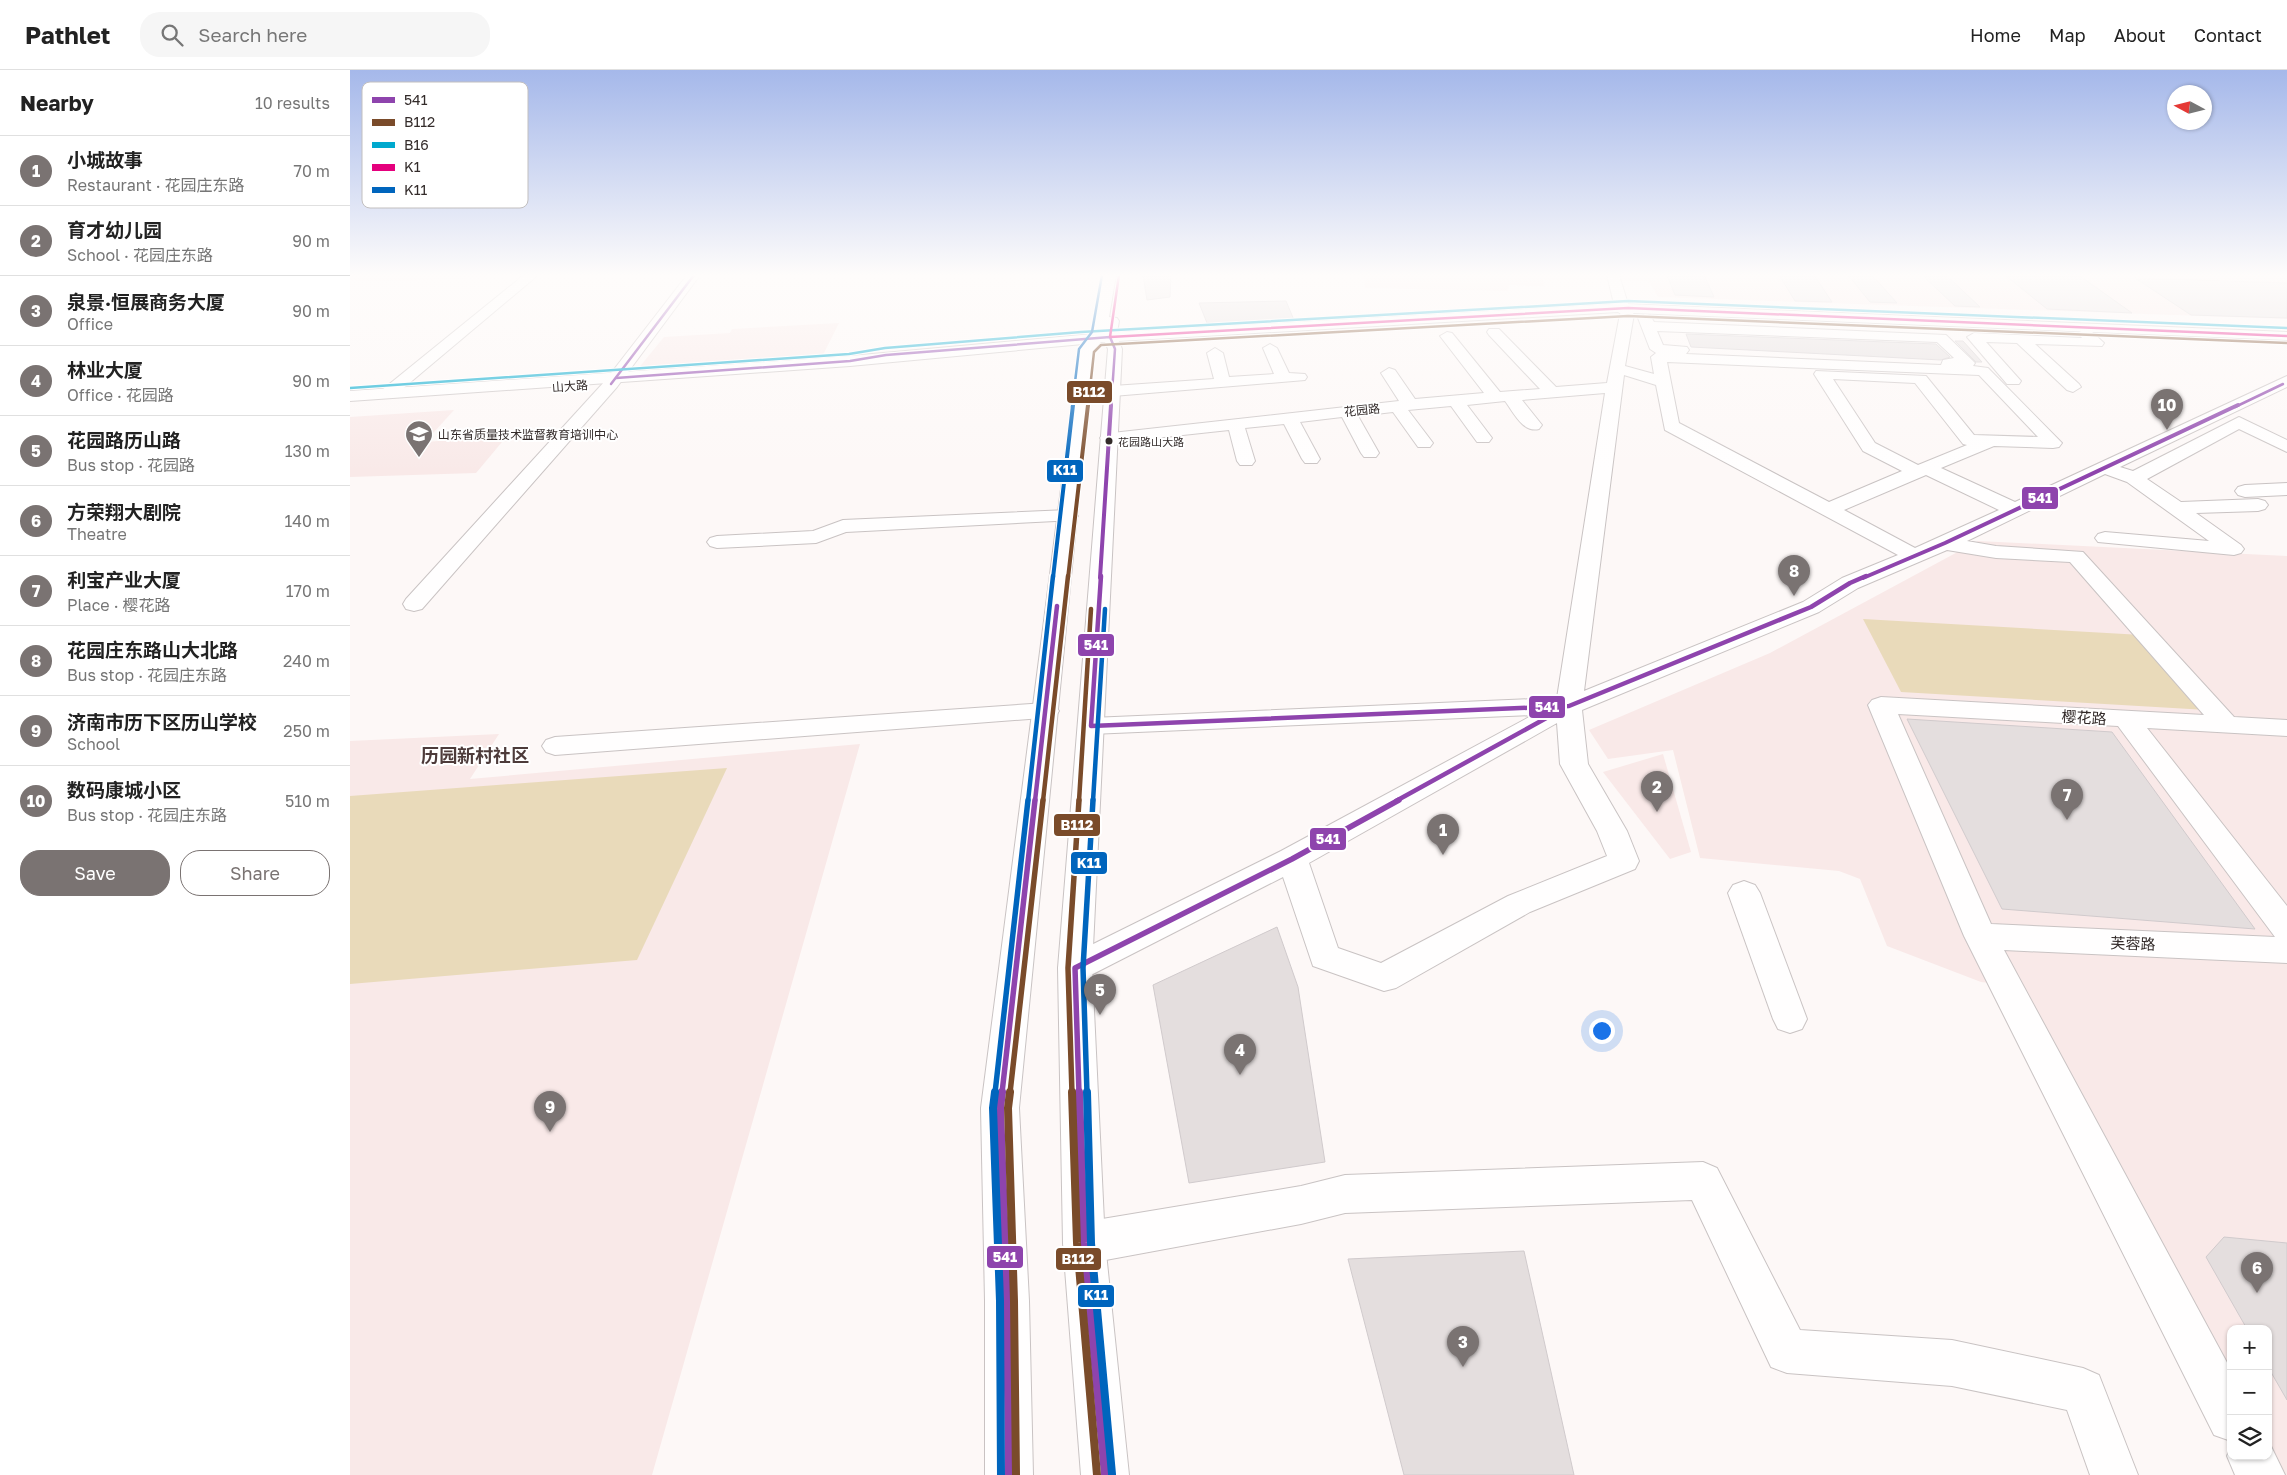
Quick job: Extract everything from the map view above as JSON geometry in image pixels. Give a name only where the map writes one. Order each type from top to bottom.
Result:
[{"type":"street","points":[[388,393],[452,341]]},
{"type":"street","points":[[414,604],[613,381],[644,341]]},
{"type":"street","points":[[1009,1475],[1007,1302],[1000,1108],[1086,350],[1094,341],[1115,347],[1075,968],[1084,1243],[1105,1475]]},
{"type":"street","name":"山大路","points":[[350,401],[1094,341]]},
{"type":"street","name":"山大路","points":[[350,396],[613,381],[1103,341]]},
{"type":"street","points":[[1451,341],[1502,396],[1533,425]]},
{"type":"street","points":[[1502,341],[1552,392]]},
{"type":"street","points":[[1292,859],[1325,958],[1384,978],[1519,904],[1624,861],[1612,831],[1574,764],[1569,706],[1616,378],[1627,341]]},
{"type":"street","points":[[1651,341],[1657,349],[1967,364],[1944,341]]},
{"type":"street","points":[[1976,341],[2019,388]]},
{"type":"street","points":[[2022,341],[2073,387]]},
{"type":"street","points":[[2043,341],[2097,342],[2095,341]]},
{"type":"street","name":"山大路","points":[[2255,341],[2287,342]]},
{"type":"street","points":[[1270,348],[1284,378],[1284,409],[1311,459]]},
{"type":"street","points":[[1215,353],[1216,383],[1224,412],[1246,461]]},
{"type":"street","points":[[1722,369],[1920,379],[1969,440],[2053,443],[1983,371],[1659,356],[1671,426],[1915,556]]},
{"type":"street","points":[[1389,373],[1403,405],[1424,443]]},
{"type":"street","points":[[1822,374],[1869,447],[2016,510]]},
{"type":"street","points":[[1112,391],[1284,378]]},
{"type":"street","points":[[1616,378],[1663,382]]},
{"type":"street","name":"花园路","points":[[1110,438],[1224,412],[1284,409],[1348,412],[1403,405],[1552,392],[1616,378]]},
{"type":"street","points":[[1075,968],[1292,859],[1569,706],[1812,607],[1850,584],[1946,543],[2286,384]]},
{"type":"street","points":[[1455,400],[1483,438]]},
{"type":"street","points":[[1348,412],[1370,453]]},
{"type":"street","points":[[2134,478],[2240,422],[2287,447]]},
{"type":"street","points":[[1827,510],[1991,441]]},
{"type":"street","points":[[2105,538],[2234,549],[2134,478],[2106,468]]},
{"type":"street","points":[[2177,508],[2251,498],[2287,489]]},
{"type":"street","points":[[717,542],[816,537],[843,526],[1068,516]]},
{"type":"street","points":[[1946,543],[1996,552],[2076,556],[2226,724]]},
{"type":"street","name":"樱花路","points":[[1980,936],[1881,705],[2287,728]]},
{"type":"street","points":[[1091,726],[1569,706]]},
{"type":"street","points":[[555,746],[1046,710]]},
{"type":"street","points":[[2126,719],[2287,929]]},
{"type":"street","points":[[1744,893],[1790,1019]]},
{"type":"street","points":[[1980,936],[2229,1415]]},
{"type":"street","name":"芙蓉路","points":[[1980,936],[2287,950]]},
{"type":"street","points":[[1084,1243],[1301,1204],[1345,1194],[1703,1182],[1787,1351],[1952,1363],[2083,1391],[2114,1475]]},
{"type":"street","points":[[2253,1460],[2261,1475]]},
{"type":"shaded area","points":[[661,341],[830,341],[822,357],[637,370]]},
{"type":"shaded area","name":"山东省质量技术监督教育培训中心","points":[[454,410],[425,442],[507,436],[476,473],[350,477],[350,417]]},
{"type":"shaded area","points":[[1978,541],[2287,556],[2287,1475],[2268,1475],[2268,1460],[2272,1460],[2272,1325],[2227,1325],[2227,1396],[2006,985],[1981,982],[1887,946],[1860,879],[1839,871],[1700,858],[1673,750],[1608,759],[1589,730],[1770,653]]},
{"type":"shaded area","points":[[1863,619],[2142,635],[2207,710],[1901,692]]},
{"type":"shaded area","points":[[499,734],[470,779],[860,744],[652,1475],[350,1475],[350,741]]},
{"type":"shaded area","points":[[1663,754],[1691,852],[1670,859],[1603,772]]},
{"type":"shaded area","points":[[727,768],[637,960],[350,984],[350,796]]},
{"type":"building","points":[[1689,341],[1850,341],[1936,344],[1950,357],[1941,360],[1691,347]]},
{"type":"building","points":[[1955,341],[1963,341],[1982,362],[1976,362]]},
{"type":"building","points":[[1907,719],[2112,732],[2255,929],[2002,909]]},
{"type":"building","points":[[1277,927],[1298,987],[1325,1162],[1189,1183],[1153,985]]},
{"type":"building","points":[[2224,1237],[2287,1243],[2287,1400],[2272,1374],[2272,1325],[2245,1325],[2206,1257]]},
{"type":"building","points":[[1524,1251],[1574,1475],[1404,1475],[1348,1259]]},
{"type":"transit line","name":"541","points":[[611,384],[644,341]]},
{"type":"transit line","name":"B16","points":[[350,388],[849,354],[885,348],[976,341]]},
{"type":"transit line","name":"541","points":[[616,378],[850,361],[886,355],[1066,341]]},
{"type":"transit line","name":"K11","points":[[1001,1475],[1000,1301],[993,1108],[1079,349],[1085,341]]},
{"type":"transit line","name":"541","points":[[1111,341],[1115,349],[1091,726],[1569,706],[1811,607],[1850,583],[1945,543],[2283,384]]},
{"type":"transit line","name":"B112","points":[[1016,1475],[1014,1301],[1008,1108],[1094,352],[1101,345],[1182,341]]},
{"type":"transit line","name":"B112","points":[[2228,341],[2287,343]]},
{"type":"transit line","name":"541","points":[[1009,1475],[1007,1301],[1000,1108],[1057,606]]},
{"type":"transit line","name":"B112","points":[[1091,609],[1068,968],[1077,1243],[1097,1475]]},
{"type":"transit line","name":"K11","points":[[1105,609],[1083,968],[1091,1243],[1112,1474]]},
{"type":"transit line","name":"541","points":[[1105,1475],[1084,1243],[1075,968],[1292,859],[1559,711]]},
{"type":"place","name":"数码康城小区","points":[[2167,430]]},
{"type":"place","name":"花园路山大路","points":[[1109,441]]},
{"type":"place","name":"山东省质量技术监督教育培训中心","points":[[419,458]]},
{"type":"place","name":"花园庄东路山大北路","points":[[1794,596]]},
{"type":"place","name":"育才幼儿园","points":[[1657,812]]},
{"type":"place","name":"利宝产业大厦","points":[[2067,820]]},
{"type":"place","name":"小城故事","points":[[1443,855]]},
{"type":"place","name":"花园路历山路","points":[[1100,1015]]},
{"type":"place","name":"林业大厦","points":[[1240,1075]]},
{"type":"place","name":"济南市历下区历山学校","points":[[550,1132]]},
{"type":"place","name":"方荣翔大剧院","points":[[2257,1293]]},
{"type":"place","name":"泉景·恒展商务大厦","points":[[1463,1367]]},
{"type":"district","name":"历园新村社区","points":[[475,755]]}]
